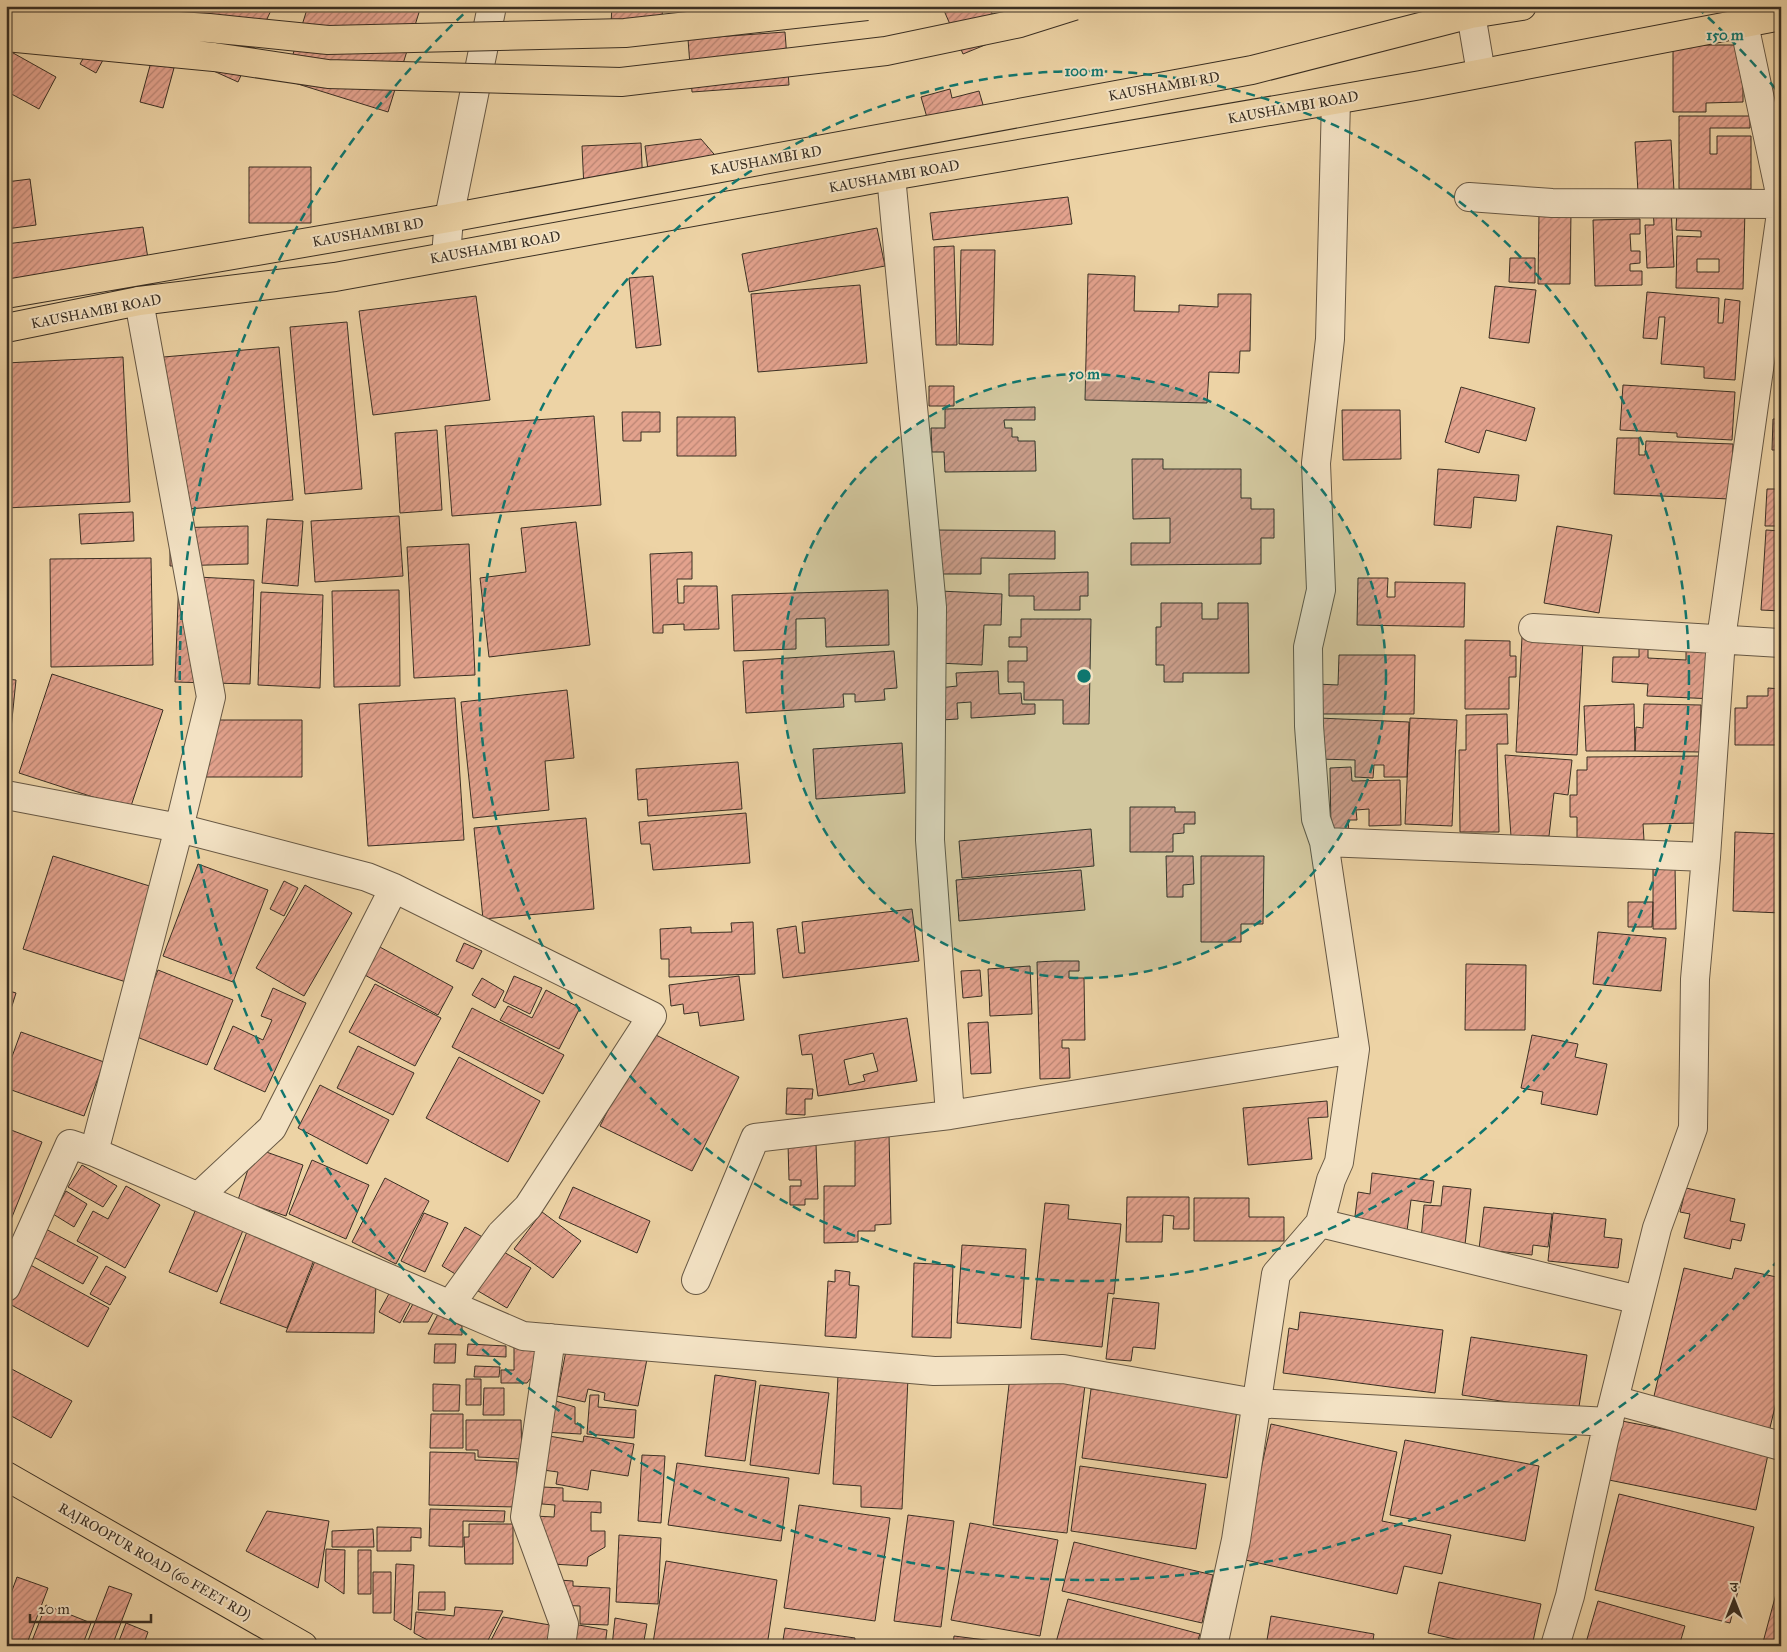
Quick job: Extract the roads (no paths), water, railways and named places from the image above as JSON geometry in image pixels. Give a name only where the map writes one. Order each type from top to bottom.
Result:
[{"type":"main road","points":[[6,15],[209,28],[328,40],[626,33],[867,6]]},
{"type":"main road","points":[[6,38],[214,57],[328,74],[621,82],[886,51],[1020,23],[1074,6]]},
{"type":"main road","name":"KAUSHAMBI RD","points":[[6,294],[448,218],[1252,70],[1472,9],[1522,6]]},
{"type":"main road","name":"KAUSHAMBI ROAD","points":[[6,328],[139,301],[335,277],[891,176],[1481,74],[1781,16]]},
{"type":"main road","name":"RAJROOPUR ROAD (60 FEET RD)","points":[[6,1476],[303,1646]]},
{"type":"street","points":[[446,256],[448,218],[492,6]]},
{"type":"street","points":[[1472,9],[1481,74]]},
{"type":"street","points":[[1744,24],[1781,198]]},
{"type":"street","points":[[1212,1646],[1236,1540],[1276,1274],[1320,1223],[1331,1180],[1339,1162],[1355,1049],[1324,842],[1316,819],[1309,726],[1308,647],[1320,590],[1316,463],[1330,339],[1336,100]]},
{"type":"street","points":[[891,176],[932,606],[930,840],[950,1115]]},
{"type":"street","points":[[1470,197],[1552,203],[1781,204]]},
{"type":"street","points":[[1555,1646],[1570,1596],[1612,1411],[1657,1228],[1693,1128],[1695,979],[1706,857],[1721,639],[1781,213]]},
{"type":"street","points":[[94,1152],[179,828],[211,697],[139,301]]},
{"type":"street","points":[[1533,628],[1781,644]]},
{"type":"street","points":[[6,795],[179,828],[367,877],[394,888],[652,1016],[528,1207],[501,1234],[450,1305]]},
{"type":"street","points":[[1324,842],[1706,857]]},
{"type":"street","points":[[198,1196],[272,1128],[394,888]]},
{"type":"street","points":[[696,1280],[755,1138],[950,1115],[1355,1049]]},
{"type":"street","points":[[6,1287],[70,1144],[94,1152],[198,1196],[523,1336],[934,1371],[1063,1369],[1256,1404],[1612,1411],[1779,1440]]},
{"type":"street","points":[[1320,1223],[1639,1300]]},
{"type":"street","points":[[551,1338],[524,1517],[564,1624],[561,1646]]}]
